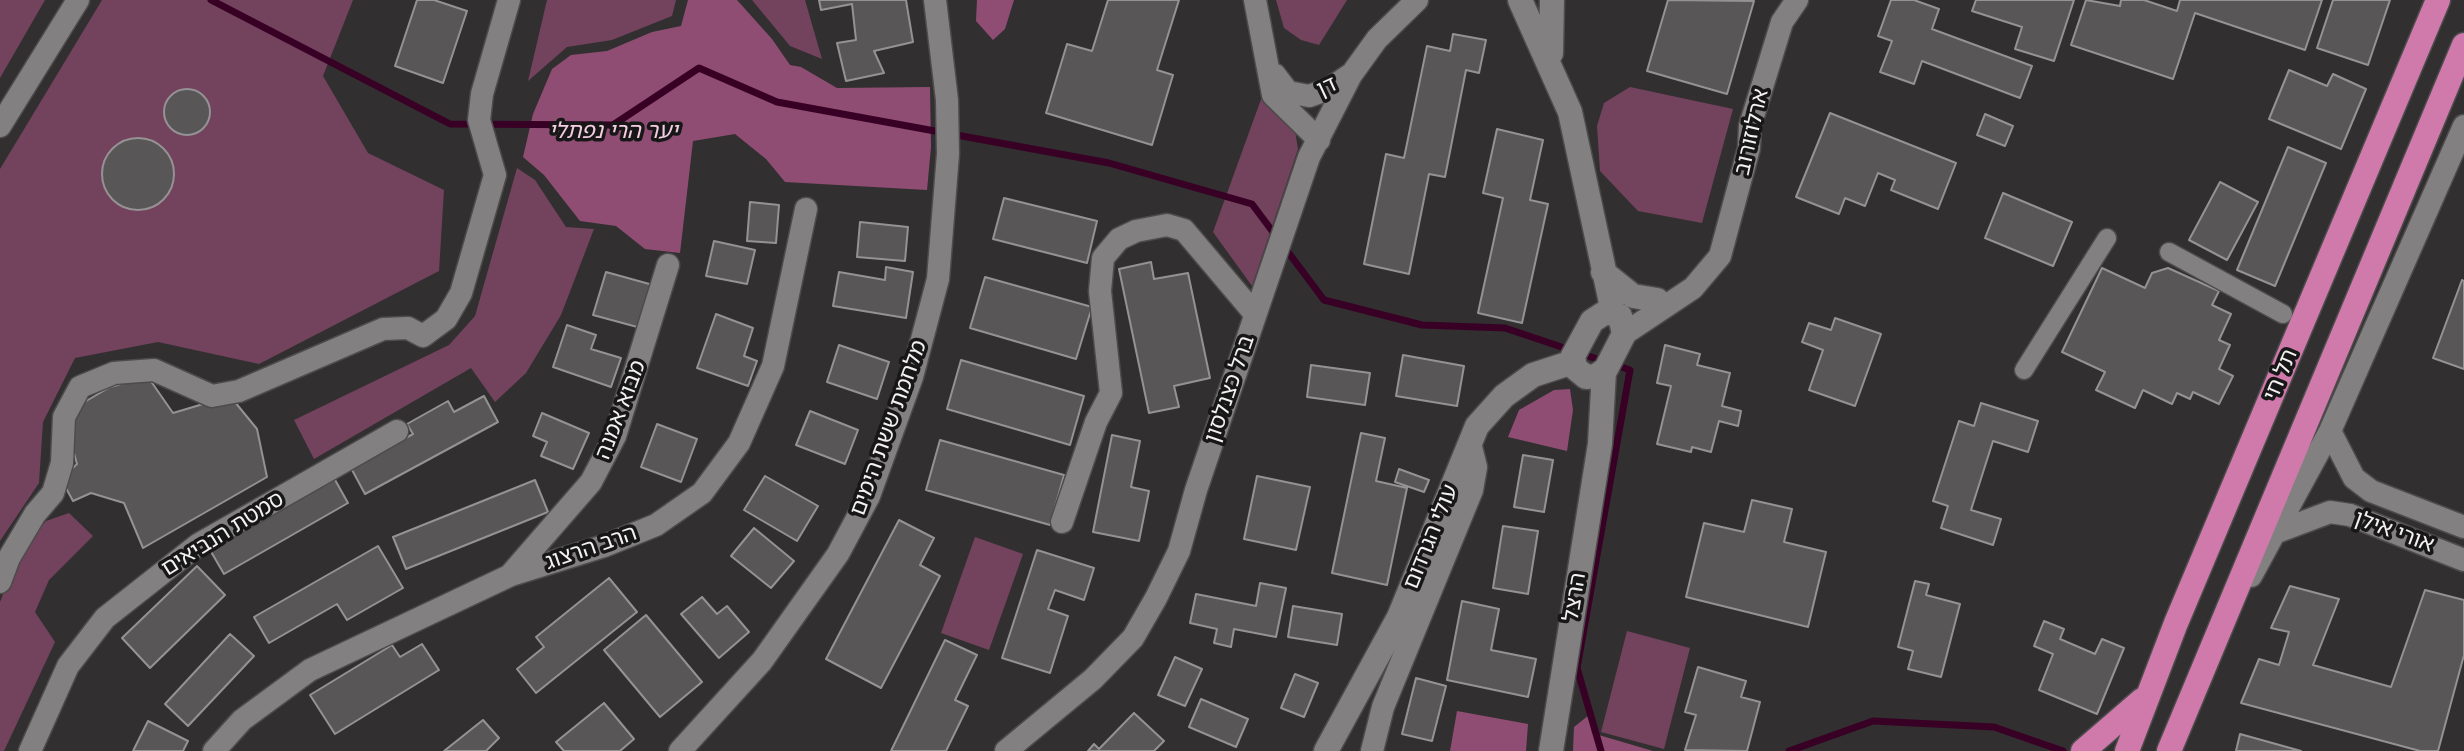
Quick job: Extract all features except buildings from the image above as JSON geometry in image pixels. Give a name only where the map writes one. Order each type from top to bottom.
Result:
[{"type":"highway","name":"תל חי","points":[[2127,751],[2147,696],[2438,0]]},
{"type":"highway","name":"תל חי","points":[[2169,751],[2464,45]]},
{"type":"highway","points":[[2083,751],[2147,696]]},
{"type":"street","points":[[0,126],[78,0]]},
{"type":"street","points":[[0,582],[9,558],[35,514],[53,493],[62,463],[64,417],[80,387],[114,373],[154,370],[212,396],[239,391],[383,329],[408,328],[423,336],[446,319],[461,293],[495,175],[479,120],[482,94],[509,0]]},
{"type":"street","name":"מלחמת ששת הימים","points":[[680,751],[762,661],[838,554],[869,496],[912,377],[938,279],[948,154],[947,100],[935,0]]},
{"type":"street","name":"דן","points":[[1255,0],[1273,95],[1319,140]]},
{"type":"street","name":"ברל כצנלסון","points":[[1006,751],[1093,679],[1133,638],[1156,598],[1179,551],[1196,490],[1295,194],[1351,75],[1377,39],[1417,0]]},
{"type":"street","points":[[1520,0],[1570,112],[1613,320],[1588,370],[1575,351],[1613,320],[1657,300],[1712,266]]},
{"type":"street","points":[[1552,0],[1552,67]]},
{"type":"street","name":"ארלוזורוב","points":[[1613,320],[1693,288],[1712,266],[1725,244],[1749,148],[1750,126],[1782,22],[1797,0]]},
{"type":"street","name":"דן","points":[[1268,64],[1288,92],[1309,96],[1329,89],[1351,75]]},
{"type":"street","points":[[2214,639],[2277,532],[2330,431],[2464,126]]},
{"type":"street","points":[[1590,207],[1613,320]]},
{"type":"street","name":"הרב הרצוג","points":[[214,751],[242,720],[310,670],[511,575],[604,546],[656,525],[702,493],[739,443],[773,366],[806,209]]},
{"type":"street","points":[[1062,522],[1096,422],[1111,393],[1100,291],[1103,258],[1119,239],[1136,231],[1167,225],[1184,230],[1255,314]]},
{"type":"street","points":[[2024,370],[2107,238]]},
{"type":"street","points":[[2169,252],[2283,314]]},
{"type":"street","name":"מבוא אמנה","points":[[511,575],[591,482],[615,436],[668,265]]},
{"type":"street","points":[[1603,272],[1633,296],[1657,300]]},
{"type":"street","name":"עולי הגרדום","points":[[1326,751],[1399,617],[1477,426],[1504,396],[1533,375],[1588,370]]},
{"type":"street","name":"הרצל","points":[[1553,748],[1600,444],[1588,370]]},
{"type":"street","name":"סמטת הנביאים","points":[[30,751],[68,666],[115,610],[199,544],[397,431]]},
{"type":"street","name":"אורי אילן","points":[[2330,431],[2354,478],[2371,491],[2464,527]]},
{"type":"street","points":[[1372,751],[1383,707],[1472,490],[1476,467],[1470,443]]},
{"type":"street","name":"אורי אילן","points":[[2277,532],[2330,512],[2350,515],[2464,560]]},
{"type":"shaded area","points":[[0,0],[45,0],[0,78]]},
{"type":"shaded area","points":[[102,0],[353,0],[323,76],[368,153],[444,190],[439,271],[259,364],[158,342],[75,358],[43,422],[39,483],[0,541],[0,169]]},
{"type":"shaded area","points":[[547,0],[676,0],[672,16],[612,40],[567,47],[528,81]]},
{"type":"shaded area","points":[[752,0],[805,0],[822,59],[790,46]]},
{"type":"shaded area","points":[[1276,0],[1347,0],[1319,45],[1301,40],[1284,28]]},
{"type":"shaded area","points":[[1630,87],[1733,109],[1702,223],[1638,211],[1600,171],[1597,126],[1604,103]]},
{"type":"shaded area","points":[[1264,91],[1294,124],[1298,149],[1252,286],[1213,232]]},
{"type":"shaded area","points":[[517,168],[535,180],[566,227],[594,229],[561,315],[526,373],[495,402],[471,368],[314,459],[294,420],[449,345],[475,316]]},
{"type":"shaded area","points":[[69,513],[93,536],[49,580],[35,612],[55,642],[4,751],[0,751],[0,602],[20,552],[46,521]]},
{"type":"shaded area","points":[[975,537],[1023,554],[989,650],[941,633]]},
{"type":"shaded area","points":[[1627,631],[1690,648],[1664,749],[1601,732]]},
{"type":"green space","name":"יער הרי נפתלי","points":[[688,0],[737,0],[772,39],[790,65],[801,67],[837,88],[930,87],[931,147],[927,190],[785,182],[766,159],[735,134],[693,141],[680,253],[645,249],[616,226],[580,221],[544,175],[523,157],[533,114],[552,69],[571,55],[607,51],[652,32],[681,26]]},
{"type":"green space","points":[[977,0],[1014,0],[1005,29],[993,40],[976,21]]},
{"type":"green space","points":[[1570,389],[1573,410],[1567,451],[1508,437],[1519,410],[1554,390]]},
{"type":"green space","points":[[1457,711],[1528,724],[1526,751],[1450,751]]},
{"type":"green space","points":[[1589,715],[1592,733],[1653,751],[1573,751],[1574,727]]},
{"type":"waterway","points":[[211,0],[450,124],[613,125],[699,68],[777,102],[1109,163],[1252,204],[1324,300],[1422,325],[1505,328],[1630,370],[1577,668],[1601,751]]},
{"type":"waterway","points":[[1789,751],[1873,721],[1994,727],[2063,751]]}]
